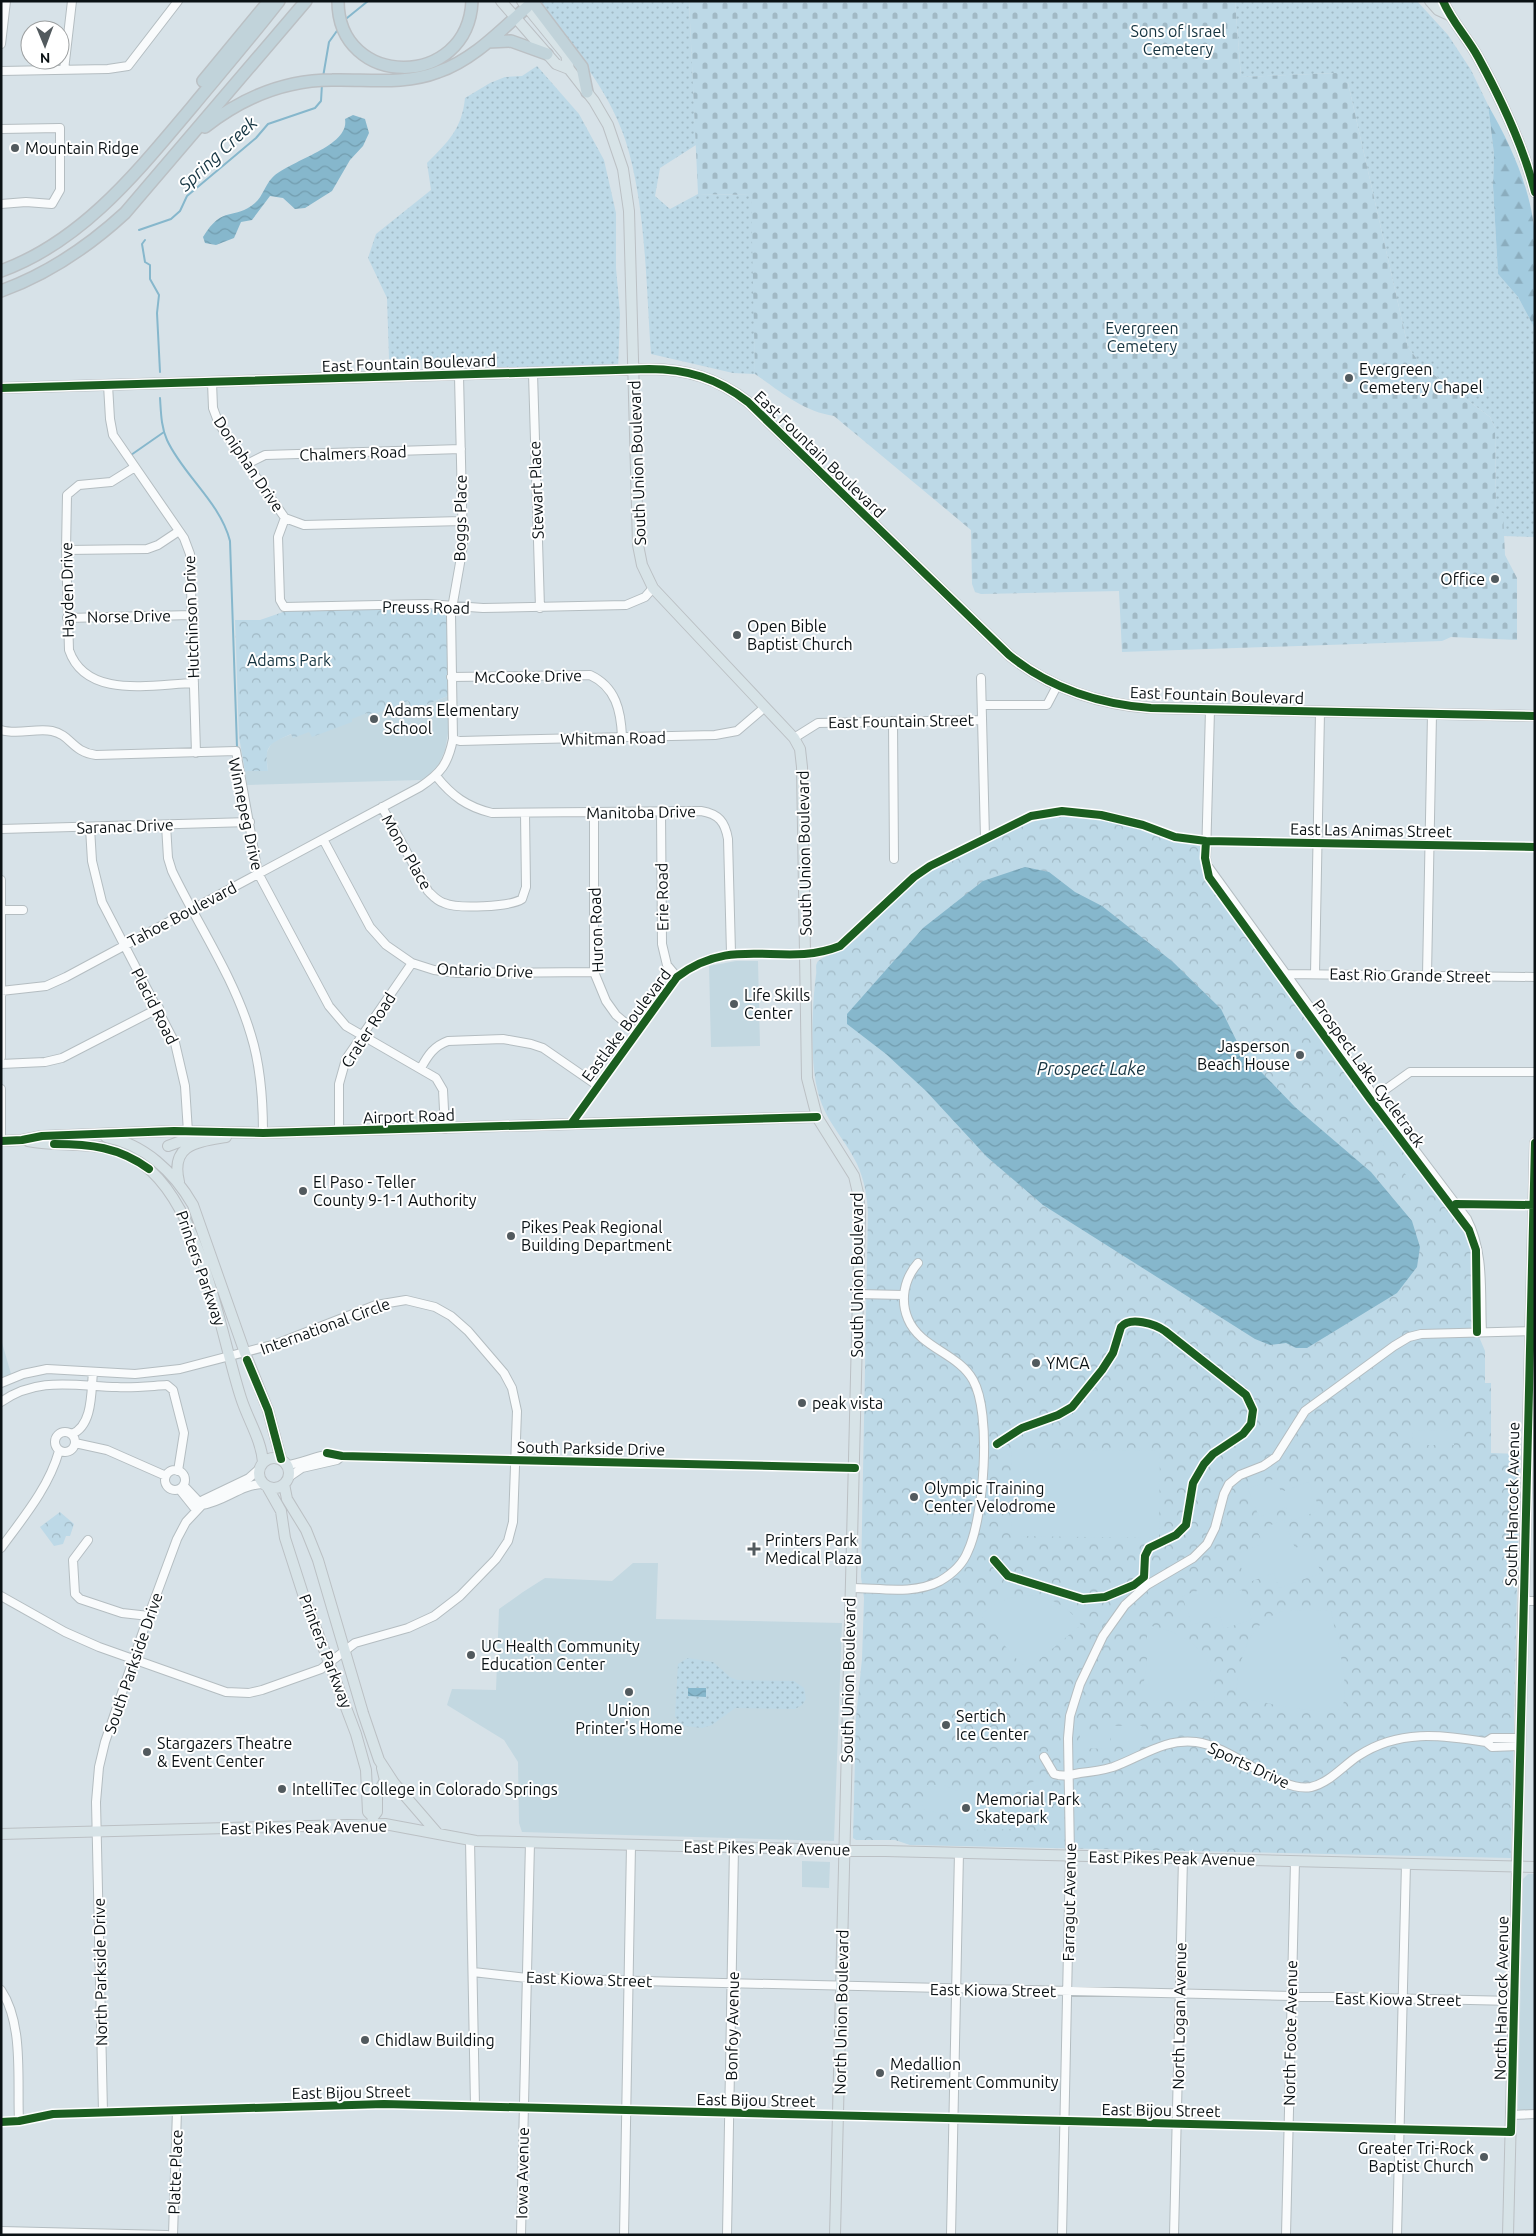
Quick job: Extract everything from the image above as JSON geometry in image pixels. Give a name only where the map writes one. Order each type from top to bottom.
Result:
[{"type":"highway","points":[[128,181],[148,150],[269,1]]},
{"type":"highway","points":[[1,271],[40,253],[67,236],[104,205],[128,181],[279,1]]},
{"type":"highway","points":[[1,291],[57,266],[98,238],[125,213],[306,1]]},
{"type":"highway","points":[[338,1],[341,21],[351,41],[370,59],[389,66],[405,68],[423,65],[441,58],[456,45],[465,30],[472,1]]},
{"type":"highway","points":[[188,140],[219,116],[245,100],[283,86],[318,80],[417,78],[432,74],[459,62],[488,42],[515,18],[527,3],[582,67],[587,92]]},
{"type":"highway","points":[[488,42],[511,41],[547,54]]},
{"type":"main road","name":"South Union Boulevard","points":[[501,1],[556,64],[569,69]]},
{"type":"main road","points":[[1430,1],[1438,10],[1449,15]]},
{"type":"main road","points":[[1443,1],[1449,15],[1478,56],[1505,110],[1526,161],[1535,192]]},
{"type":"main road","name":"South Union Boulevard","points":[[527,3],[566,55],[569,69],[587,92],[608,125],[617,146],[626,180],[629,211],[638,545],[642,565],[653,588],[794,738],[800,749],[802,767],[807,1078],[817,1116],[850,1167],[856,1184],[859,1208],[855,1468],[844,1850]]},
{"type":"main road","name":"East Fountain Boulevard","points":[[1,388],[633,370],[684,371],[715,381],[736,393],[1009,655],[1040,678],[1057,686],[1118,704],[1151,708],[1535,716]]},
{"type":"main road","name":"Airport Road","points":[[1,1141],[22,1140],[42,1136],[91,1134],[263,1133],[817,1116]]},
{"type":"main road","points":[[149,1169],[168,1146],[185,1132]]},
{"type":"main road","name":"Printers Parkway","points":[[247,1133],[197,1142],[183,1152],[177,1166],[180,1183],[199,1218],[245,1354],[268,1410],[284,1462]]},
{"type":"main road","name":"Printers Parkway","points":[[91,1134],[128,1144],[156,1161],[180,1183]]},
{"type":"main road","points":[[168,1146],[187,1139],[223,1138]]},
{"type":"main road","name":"Printers Parkway","points":[[22,1140],[43,1144],[103,1146],[136,1160],[149,1169],[169,1189],[186,1218],[230,1357],[240,1397],[261,1444],[261,1466]]},
{"type":"main road","name":"South Hancock Avenue","points":[[1518,1866],[1519,1742],[1530,1466],[1535,1143]]},
{"type":"main road","name":"South Parkside Drive","points":[[261,1466],[275,1458],[284,1462]]},
{"type":"main road","points":[[261,1466],[265,1486],[275,1489],[287,1481],[284,1462]]},
{"type":"main road","name":"Printers Parkway","points":[[287,1481],[287,1499],[306,1530],[318,1560],[363,1713],[385,1780],[377,1795],[377,1812],[373,1820]]},
{"type":"main road","name":"Printers Parkway","points":[[265,1486],[281,1511],[287,1544],[356,1734],[366,1770],[368,1812],[373,1820]]},
{"type":"main road","name":"Printers Parkway","points":[[379,1760],[394,1783],[439,1835]]},
{"type":"main road","name":"East Pikes Peak Avenue","points":[[1,1834],[96,1832],[373,1820],[470,1840],[1535,1866]]},
{"type":"main road","name":"North Union Boulevard","points":[[835,2235],[844,1850]]},
{"type":"main road","name":"North Hancock Avenue","points":[[1508,2235],[1518,1866]]},
{"type":"street","points":[[1,44],[6,1]]},
{"type":"street","points":[[70,20],[72,1]]},
{"type":"street","points":[[70,70],[115,69],[128,66],[174,2]]},
{"type":"street","points":[[1,71],[64,70]]},
{"type":"street","points":[[1,204],[26,202],[52,204],[60,190],[60,128],[3,129]]},
{"type":"street","name":"Stewart Place","points":[[533,373],[540,608]]},
{"type":"street","name":"Boggs Place","points":[[436,776],[450,754],[453,739],[451,677],[452,606],[462,546],[459,376]]},
{"type":"street","name":"Doniphan Drive","points":[[212,382],[215,417],[285,518],[304,525],[462,521]]},
{"type":"street","name":"Hutchinson Drive","points":[[108,385],[113,435],[179,531],[190,554],[196,753]]},
{"type":"street","name":"Chalmers Road","points":[[247,464],[265,455],[461,449]]},
{"type":"street","name":"Hayden Drive","points":[[135,467],[111,482],[78,484],[68,487],[65,506],[67,618],[71,666],[92,679],[110,685],[194,683]]},
{"type":"street","name":"Preuss Road","points":[[285,518],[278,537],[280,600],[284,607],[427,604],[540,608],[626,605],[645,597],[653,588]]},
{"type":"street","points":[[66,550],[147,549],[158,545],[179,531]]},
{"type":"street","name":"Norse Drive","points":[[67,618],[192,615]]},
{"type":"street","name":"McCooke Drive","points":[[451,677],[590,675],[606,685],[613,695],[621,718],[622,737]]},
{"type":"street","points":[[981,678],[985,838]]},
{"type":"street","points":[[982,705],[1047,705],[1057,686]]},
{"type":"street","name":"Whitman Road","points":[[453,739],[460,742],[727,734],[750,722],[765,707]]},
{"type":"street","points":[[1210,710],[1206,841],[1206,858],[1210,870],[1375,1097],[1467,1219],[1478,1246],[1482,1332]]},
{"type":"street","points":[[1315,974],[1320,712]]},
{"type":"street","points":[[1427,975],[1432,714]]},
{"type":"street","name":"East Fountain Street","points":[[794,738],[818,723],[982,720]]},
{"type":"street","points":[[893,721],[894,859]]},
{"type":"street","name":"Winnepeg Drive","points":[[1,730],[53,731],[63,735],[75,748],[87,754],[96,755],[236,751],[258,874],[329,1006],[346,1026],[436,1078],[443,1090],[445,1128]]},
{"type":"street","points":[[69,755],[75,748]]},
{"type":"street","name":"Tahoe Boulevard","points":[[1,991],[46,986],[66,977],[323,840],[436,776]]},
{"type":"street","name":"Manitoba Drive","points":[[436,776],[456,798],[477,810],[492,813],[701,811],[713,813],[726,827],[728,839],[730,953]]},
{"type":"street","name":"Mono Place","points":[[382,807],[428,891],[435,898],[452,906],[511,904],[522,899],[526,887],[525,813]]},
{"type":"street","name":"East Las Animas Street","points":[[985,838],[1031,816],[1067,811],[1124,820],[1175,837],[1206,841],[1535,847]]},
{"type":"street","name":"Huron Road","points":[[594,812],[594,972],[606,1001],[616,1015],[636,1032]]},
{"type":"street","name":"Erie Road","points":[[661,812],[662,944],[667,965],[676,977]]},
{"type":"street","name":"Saranac Drive","points":[[1,829],[90,828],[250,822]]},
{"type":"street","points":[[166,825],[168,858],[172,871],[236,993],[251,1034],[260,1073],[263,1133]]},
{"type":"street","name":"Placid Road","points":[[90,828],[92,861],[102,902],[159,1008],[175,1043],[182,1064],[187,1100],[185,1132]]},
{"type":"street","name":"Eastlake Boulevard","points":[[571,1124],[676,977],[703,961],[730,953],[805,953],[829,950],[840,946],[921,871],[985,838]]},
{"type":"street","name":"Ontario Drive","points":[[323,840],[370,927],[386,945],[412,963],[434,970],[458,973],[594,972]]},
{"type":"street","points":[[1,880],[1,1057]]},
{"type":"street","points":[[2,910],[23,910]]},
{"type":"street","name":"Crater Road","points":[[339,1131],[341,1071],[362,1034],[412,963]]},
{"type":"street","name":"East Rio Grande Street","points":[[1286,974],[1535,977]]},
{"type":"street","points":[[1,1064],[45,1062],[62,1058],[159,1008]]},
{"type":"street","points":[[421,1068],[430,1052],[438,1044],[448,1040],[517,1040],[543,1048],[598,1086]]},
{"type":"street","points":[[1375,1097],[1410,1072],[1535,1072]]},
{"type":"street","points":[[1,1089],[1,1141]]},
{"type":"street","points":[[1456,1204],[1534,1205]]},
{"type":"street","points":[[851,1588],[916,1589],[938,1582],[952,1573],[964,1560],[974,1539],[979,1518],[983,1422],[980,1395],[968,1372],[912,1328],[905,1312],[903,1295],[907,1280],[918,1263]]},
{"type":"street","points":[[858,1294],[903,1295]]},
{"type":"street","name":"International Circle","points":[[1,1383],[23,1374],[47,1368],[135,1374],[162,1372],[245,1354],[300,1337],[383,1302],[406,1300],[428,1304],[461,1323],[504,1373],[516,1403],[513,1522],[508,1541],[496,1559],[460,1596],[434,1616],[408,1628],[355,1643],[330,1664],[262,1690],[233,1694],[134,1659],[72,1635],[1,1596]]},
{"type":"street","name":"Farragut Avenue","points":[[1062,2235],[1070,1856],[1068,1738],[1070,1716],[1086,1671],[1110,1626],[1125,1605],[1142,1590],[1193,1558],[1203,1549],[1215,1528],[1226,1488],[1240,1475],[1263,1466],[1276,1457],[1285,1445],[1296,1422],[1311,1406],[1409,1337],[1421,1334],[1532,1331]]},
{"type":"street","points":[[75,1443],[69,1451],[59,1450],[55,1446],[56,1437],[63,1432],[72,1434],[78,1432],[86,1419],[94,1372]]},
{"type":"street","points":[[1,1402],[18,1392],[44,1384],[170,1387],[184,1433],[178,1470]]},
{"type":"street","points":[[72,1434],[75,1443]]},
{"type":"street","points":[[75,1443],[107,1450],[166,1476]]},
{"type":"street","points":[[1,1548],[38,1496],[54,1466],[59,1450]]},
{"type":"street","name":"South Parkside Drive","points":[[284,1462],[302,1463],[316,1455],[328,1453],[342,1456],[855,1468]]},
{"type":"street","points":[[287,1481],[302,1468],[337,1460],[342,1456]]},
{"type":"street","name":"South Parkside Drive","points":[[96,1832],[97,1786],[101,1754],[177,1539],[186,1522],[203,1500],[249,1478],[261,1466]]},
{"type":"street","points":[[166,1476],[171,1471],[178,1470],[184,1475],[182,1488]]},
{"type":"street","points":[[166,1476],[167,1486],[173,1490],[182,1488]]},
{"type":"street","points":[[182,1488],[199,1507],[222,1500],[251,1485],[265,1486]]},
{"type":"street","points":[[88,1540],[73,1560],[75,1594],[80,1599],[122,1613],[149,1616]]},
{"type":"street","points":[[1524,1601],[1535,1602]]},
{"type":"street","points":[[341,1635],[355,1643]]},
{"type":"street","name":"Sports Drive","points":[[1069,1775],[1113,1767],[1163,1745],[1195,1742],[1218,1748],[1291,1785],[1310,1787],[1322,1783],[1373,1748],[1400,1737],[1420,1736],[1486,1742],[1492,1747],[1519,1742]]},
{"type":"street","points":[[1044,1757],[1054,1774],[1069,1775]]},
{"type":"street","name":"North Parkside Drive","points":[[96,1832],[103,2112]]},
{"type":"street","points":[[470,1840],[475,2106]]},
{"type":"street","name":"Iowa Avenue","points":[[521,2235],[530,1842]]},
{"type":"street","points":[[624,2235],[632,1845]]},
{"type":"street","name":"Bonfoy Avenue","points":[[727,2235],[734,1847]]},
{"type":"street","points":[[950,2235],[959,1852]]},
{"type":"street","name":"North Logan Avenue","points":[[1174,2235],[1178,1994],[1183,1858]]},
{"type":"street","name":"North Foote Avenue","points":[[1286,2235],[1294,1861]]},
{"type":"street","points":[[1396,2235],[1406,1863]]},
{"type":"street","name":"East Kiowa Street","points":[[473,1972],[527,1978],[733,1984],[1514,2001]]},
{"type":"street","points":[[1,1990],[14,2020],[18,2121]]},
{"type":"street","name":"East Bijou Street","points":[[1,2122],[18,2121],[49,2114],[384,2104],[1511,2132]]},
{"type":"street","name":"Platte Place","points":[[173,2235],[177,2110]]},
{"type":"street","points":[[1512,2115],[1535,2114]]},
{"type":"street","name":"Platte Place","points":[[1,2231],[167,2235]]},
{"type":"shaded area","name":"Adams Elementary School","points":[[397,667],[412,710],[448,696],[449,728],[445,750],[439,764],[428,776],[421,780],[247,785],[245,771],[268,771],[266,754],[272,742],[292,734]]},
{"type":"shaded area","name":"Life Skills Center","points":[[736,961],[758,961],[760,1046],[711,1047],[709,966]]},
{"type":"shaded area","points":[[1,1339],[11,1374],[1,1379]]},
{"type":"shaded area","points":[[633,1563],[658,1563],[656,1619],[842,1623],[834,1841],[522,1832],[519,1823],[518,1762],[504,1740],[447,1705],[452,1689],[496,1690],[499,1609],[523,1592],[545,1578],[612,1581]]},
{"type":"shaded area","points":[[802,1861],[830,1862],[829,1888],[802,1887]]},
{"type":"shaded area","points":[[1528,1874],[1535,1874],[1535,2111],[1518,2109],[1523,1879]]},
{"type":"green space","points":[[539,1],[689,1],[696,145],[660,168],[655,196],[670,209],[698,194],[753,195],[755,374],[733,373],[651,354],[641,217],[632,164],[625,139],[609,102]]},
{"type":"green space","name":"Evergreen Cemetery","points":[[689,1],[1235,1],[1241,77],[1336,73],[1343,76],[1348,83],[1408,347],[1422,366],[1490,417],[1495,428],[1496,510],[1503,513],[1505,555],[1517,578],[1517,640],[1451,637],[1442,641],[1122,652],[1119,591],[981,594],[975,592],[972,584],[971,530],[834,416],[802,405],[755,374],[751,195],[698,194]]},
{"type":"green space","points":[[1235,1],[1417,1],[1448,35],[1471,70],[1488,105],[1494,154],[1493,186],[1498,274],[1518,297],[1535,329],[1535,537],[1503,536],[1496,511],[1495,428],[1490,417],[1422,366],[1408,347],[1348,83],[1336,73],[1241,77]]},
{"type":"green space","points":[[537,66],[579,114],[604,160],[616,213],[616,268],[620,314],[618,371],[533,373],[467,362],[389,359],[387,298],[368,258],[376,234],[431,190],[427,163],[453,134],[461,118],[465,98],[490,83],[505,77],[522,76]]},
{"type":"green space","points":[[1488,105],[1512,152],[1530,203],[1535,237],[1535,329],[1518,297],[1498,274],[1493,186],[1494,154]]},
{"type":"green space","name":"Adams Park","points":[[443,609],[447,612],[448,696],[412,710],[408,701],[369,716],[367,713],[352,719],[352,722],[312,737],[309,732],[293,738],[291,734],[270,746],[267,756],[268,771],[245,771],[239,737],[235,620],[260,620],[286,611]]},
{"type":"green space","points":[[1061,814],[1114,822],[1144,829],[1175,841],[1202,846],[1206,870],[1253,938],[1433,1184],[1468,1228],[1476,1250],[1477,1332],[1485,1351],[1485,1383],[1491,1383],[1491,1453],[1520,1454],[1511,1858],[910,1845],[895,1840],[856,1840],[853,1838],[856,1717],[862,1659],[864,1598],[861,1577],[868,1212],[865,1187],[859,1170],[852,1154],[824,1110],[817,1088],[813,1062],[812,1032],[816,966],[818,961],[846,947],[858,938],[914,882],[927,872],[984,841],[1026,824]]},
{"type":"green space","points":[[1386,1127],[1399,1145],[1389,1152],[1376,1135]]},
{"type":"green space","points":[[1405,1153],[1419,1172],[1409,1179],[1395,1160]]},
{"type":"green space","points":[[1454,1430],[1454,1445],[1413,1445],[1412,1431]]},
{"type":"green space","points":[[1012,1449],[1160,1451],[1159,1538],[1011,1536]]},
{"type":"green space","points":[[1276,1478],[1281,1492],[1309,1482],[1320,1510],[1292,1521],[1286,1507],[1259,1517],[1248,1489]]},
{"type":"green space","points":[[60,1512],[74,1524],[70,1536],[66,1536],[63,1544],[54,1546],[40,1527]]},
{"type":"green space","points":[[1284,1520],[1295,1548],[1310,1543],[1321,1573],[1279,1588],[1274,1573],[1247,1583],[1236,1554],[1263,1544],[1257,1530]]},
{"type":"green space","points":[[1209,1587],[1214,1600],[1242,1590],[1252,1619],[1224,1629],[1220,1616],[1192,1625],[1182,1596]]},
{"type":"green space","points":[[1034,1595],[1061,1605],[1081,1625],[1029,1668],[1024,1666],[1011,1653],[981,1615],[999,1602],[1019,1596]]},
{"type":"green space","points":[[1287,1610],[1331,1611],[1343,1668],[1345,1691],[1343,1705],[1334,1713],[1292,1708],[1236,1697],[1239,1670],[1247,1644],[1254,1632],[1273,1615]]},
{"type":"green space","points":[[1147,1625],[1176,1634],[1198,1648],[1211,1670],[1215,1700],[1150,1701],[1142,1693],[1147,1663]]},
{"type":"green space","points":[[688,1658],[713,1662],[730,1677],[737,1680],[794,1681],[804,1688],[806,1699],[802,1705],[795,1709],[735,1708],[712,1725],[702,1728],[685,1726],[675,1716],[678,1664]]},
{"type":"green space","points":[[1112,1726],[1142,1726],[1142,1743],[1112,1743]]},
{"type":"green space","points":[[1080,1732],[1110,1732],[1110,1749],[1080,1748]]},
{"type":"green space","points":[[1040,1778],[1053,1803],[1035,1812],[1023,1787]]},
{"type":"green space","name":"Memorial Park Skatepark","points":[[927,1785],[944,1785],[957,1791],[983,1788],[995,1791],[1017,1817],[1016,1829],[967,1830],[957,1824],[957,1818],[954,1814],[925,1811],[922,1804]]},
{"type":"water","points":[[353,115],[365,119],[369,133],[363,146],[350,160],[332,191],[305,208],[295,209],[283,198],[270,196],[252,220],[241,222],[234,238],[216,245],[205,243],[203,237],[217,220],[223,216],[248,208],[255,203],[272,178],[280,171],[317,152],[338,138],[344,129],[345,119]]},
{"type":"water","name":"Prospect Lake","points":[[1025,867],[1049,872],[1075,892],[1102,906],[1173,962],[1221,1009],[1242,1052],[1295,1107],[1371,1172],[1412,1221],[1420,1247],[1417,1267],[1397,1293],[1307,1348],[1296,1348],[1286,1343],[1270,1345],[1255,1339],[1043,1205],[987,1157],[926,1091],[886,1054],[847,1024],[847,1014],[923,928],[983,881]]},
{"type":"water","points":[[688,1688],[706,1688],[706,1697],[688,1696]]},
{"type":"waterway","name":"Spring Creek","points":[[347,18],[368,1]]},
{"type":"waterway","name":"Spring Creek","points":[[323,77],[329,42],[339,28]]},
{"type":"waterway","name":"Spring Creek","points":[[139,230],[171,219],[180,211],[187,196],[256,138],[268,124],[315,108],[321,101],[322,84]]},
{"type":"waterway","points":[[145,240],[142,244],[145,262],[150,265],[150,279],[159,295],[157,313],[160,372]]},
{"type":"waterway","points":[[160,398],[162,425],[167,440],[182,465],[210,501],[225,527],[230,541],[237,747]]},
{"type":"waterway","points":[[131,455],[164,432]]},
{"type":"cycle path","points":[[1443,1],[1478,57],[1495,89],[1518,140],[1535,192]]},
{"type":"cycle path","points":[[1,388],[649,369],[689,373],[713,381],[748,402],[1009,655],[1025,667],[1058,686],[1112,703],[1151,708],[1535,716]]},
{"type":"cycle path","points":[[571,1124],[677,977],[698,964],[719,957],[739,954],[798,954],[819,952],[840,946],[914,877],[930,866],[1031,816],[1062,811],[1101,815],[1143,825],[1175,837],[1206,841],[1535,847]]},
{"type":"cycle path","name":"Prospect Lake Cycletrack","points":[[1206,841],[1205,858],[1209,877],[1370,1099],[1469,1230],[1476,1250],[1477,1332]]},
{"type":"cycle path","points":[[1,1141],[22,1140],[42,1136],[174,1131],[263,1133],[817,1117]]},
{"type":"cycle path","points":[[1,2122],[19,2121],[53,2114],[384,2104],[1511,2132],[1535,1143]]},
{"type":"cycle path","points":[[54,1144],[104,1148],[127,1156],[149,1169]]},
{"type":"cycle path","points":[[1456,1204],[1535,1205]]},
{"type":"cycle path","points":[[994,1560],[1008,1576],[1083,1599],[1105,1597],[1134,1585],[1144,1577],[1145,1556],[1149,1548],[1176,1535],[1186,1525],[1193,1483],[1204,1464],[1213,1454],[1243,1434],[1251,1424],[1253,1410],[1246,1395],[1165,1331],[1143,1322],[1130,1322],[1121,1327],[1113,1353],[1102,1370],[1072,1407],[1058,1415],[1022,1428],[997,1444]]},
{"type":"cycle path","points":[[247,1360],[268,1410],[281,1459]]},
{"type":"cycle path","points":[[327,1453],[342,1456],[855,1468]]},
{"type":"place","name":"Mountain Ridge","points":[[15,148]]},
{"type":"place","name":"Evergreen Cemetery Chapel","points":[[1349,378]]},
{"type":"place","name":"Office","points":[[1495,579]]},
{"type":"place","name":"Open Bible Baptist Church","points":[[737,635]]},
{"type":"place","name":"Adams Elementary School","points":[[374,719]]},
{"type":"place","name":"Life Skills Center","points":[[734,1004]]},
{"type":"place","name":"Jasperson Beach House","points":[[1300,1055]]},
{"type":"place","name":"El Paso - Teller County 9-1-1 Authority","points":[[303,1191]]},
{"type":"place","name":"Pikes Peak Regional Building Department","points":[[511,1236]]},
{"type":"place","name":"YMCA","points":[[1036,1363]]},
{"type":"place","name":"peak vista","points":[[802,1403]]},
{"type":"place","name":"Olympic Training Center Velodrome","points":[[914,1497]]},
{"type":"place","name":"Printers Park Medical Plaza","points":[[754,1549]]},
{"type":"place","name":"UC Health Community Education Center","points":[[471,1655]]},
{"type":"place","name":"Union Printer's Home","points":[[629,1692]]},
{"type":"place","name":"Sertich Ice Center","points":[[946,1725]]},
{"type":"place","name":"Stargazers Theatre & Event Center","points":[[147,1752]]},
{"type":"place","name":"IntelliTec College in Colorado Springs","points":[[282,1789]]},
{"type":"place","name":"Memorial Park Skatepark","points":[[966,1808]]},
{"type":"place","name":"Chidlaw Building","points":[[365,2040]]},
{"type":"place","name":"Medallion Retirement Community","points":[[880,2073]]},
{"type":"place","name":"Greater Tri-Rock Baptist Church","points":[[1484,2157]]},
{"type":"park label","name":"Sons of Israel Cemetery","points":[[1178,40]]}]
